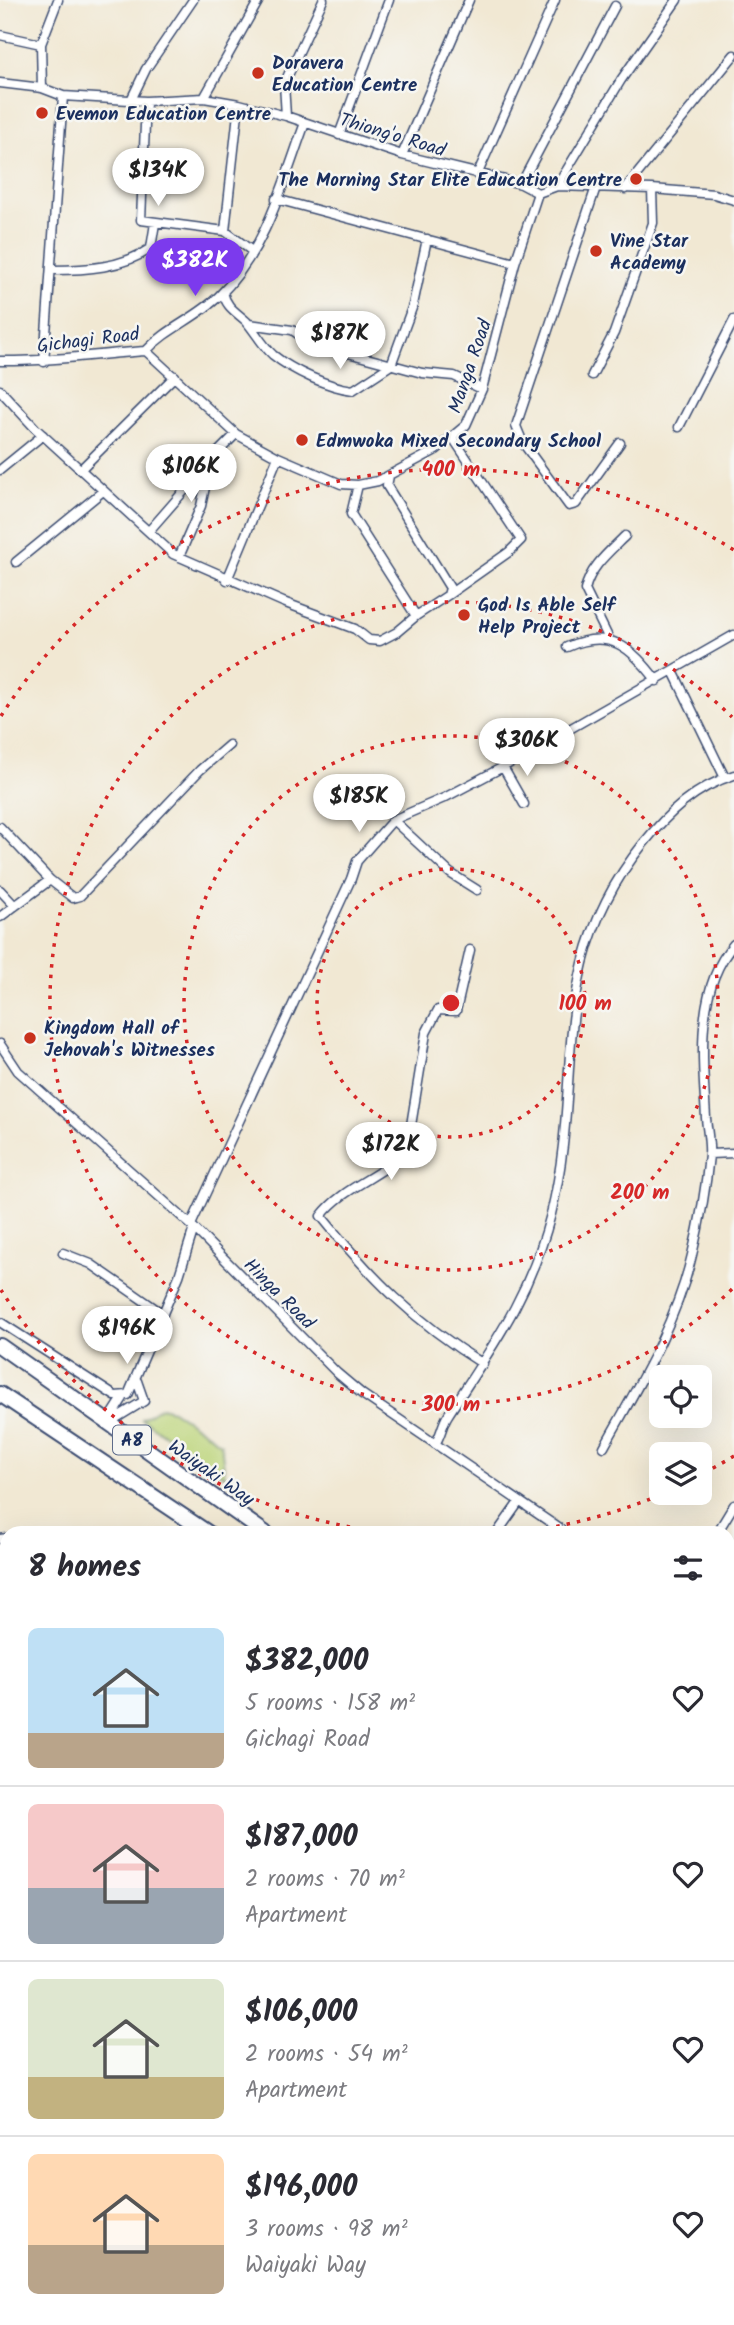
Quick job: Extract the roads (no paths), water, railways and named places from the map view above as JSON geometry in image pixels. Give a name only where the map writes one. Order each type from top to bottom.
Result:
[{"type":"highway","name":"Waiyaki Way","points":[[0,1346],[255,1526]]},
{"type":"highway","name":"A8","points":[[0,1394],[197,1526]]},
{"type":"street","points":[[43,88],[41,44],[58,0]]},
{"type":"street","points":[[131,100],[146,69],[193,0]]},
{"type":"street","points":[[204,98],[259,0]]},
{"type":"street","points":[[286,116],[284,85],[323,0]]},
{"type":"street","points":[[339,135],[389,0]]},
{"type":"street","points":[[402,155],[469,0]]},
{"type":"street","points":[[477,175],[555,0]]},
{"type":"street","points":[[557,186],[621,80],[677,0]]},
{"type":"street","points":[[521,184],[615,6]]},
{"type":"street","points":[[0,35],[41,44]]},
{"type":"street","points":[[625,190],[734,55]]},
{"type":"street","name":"Thiong'o Road","points":[[0,83],[43,88],[63,96],[146,101],[204,98],[239,104],[286,116],[402,155],[521,184],[538,193]]},
{"type":"street","points":[[44,362],[63,96]]},
{"type":"street","points":[[146,101],[141,219],[225,231],[252,251]]},
{"type":"street","points":[[225,231],[239,104]]},
{"type":"street","name":"Gichagi Road","points":[[0,361],[44,362],[146,351],[159,338],[192,318],[223,292],[261,242],[305,123]]},
{"type":"street","points":[[538,193],[557,186],[595,190],[652,189],[714,194],[734,200]]},
{"type":"street","points":[[592,375],[614,333],[653,223],[652,189]]},
{"type":"street","points":[[595,190],[516,426],[523,443],[569,506],[576,504],[620,443]]},
{"type":"street","name":"Manga Road","points":[[146,351],[236,434],[278,457],[341,484],[358,485],[389,476],[453,438],[466,425],[482,388],[515,263],[538,193]]},
{"type":"street","points":[[276,199],[515,263]]},
{"type":"street","points":[[52,270],[94,269],[136,258],[151,248],[155,223]]},
{"type":"street","points":[[223,292],[226,304],[249,324],[253,333],[274,355],[309,375],[353,390],[391,365],[412,305],[427,239]]},
{"type":"street","points":[[679,427],[734,320]]},
{"type":"street","points":[[249,324],[292,330],[311,343],[422,373],[454,376],[482,388]]},
{"type":"street","points":[[82,468],[175,376]]},
{"type":"street","points":[[0,390],[103,491],[179,557],[228,580],[355,629],[369,640],[380,641],[397,632],[521,540],[453,438]]},
{"type":"street","points":[[149,531],[236,434]]},
{"type":"street","points":[[0,470],[43,435]]},
{"type":"street","points":[[228,580],[278,457]]},
{"type":"street","points":[[179,557],[201,506],[211,459]]},
{"type":"street","points":[[389,476],[387,486],[448,583],[448,595]]},
{"type":"street","points":[[358,485],[351,514],[416,616]]},
{"type":"street","points":[[16,562],[103,491]]},
{"type":"street","points":[[609,639],[585,590],[600,561],[625,536]]},
{"type":"street","points":[[108,1423],[137,1381],[188,1252],[193,1227],[357,861],[393,820],[444,798],[503,767],[734,635]]},
{"type":"street","points":[[567,646],[587,640],[609,639],[632,652],[657,681]]},
{"type":"street","points":[[435,1444],[446,1418],[514,1314],[535,1265],[551,1211],[561,1154],[574,995],[582,957],[595,923],[629,862],[660,822],[688,798],[729,776],[673,671]]},
{"type":"street","points":[[0,827],[50,880],[73,898],[80,896],[200,770],[229,745]]},
{"type":"street","points":[[503,767],[524,804]]},
{"type":"street","points":[[393,820],[450,873],[477,890]]},
{"type":"street","points":[[0,917],[50,880]]},
{"type":"street","points":[[0,890],[15,906]]},
{"type":"street","points":[[604,1447],[647,1370],[679,1300],[692,1256],[709,1154],[704,1076],[705,1017],[716,975],[734,944]]},
{"type":"street","points":[[470,950],[456,1011],[438,1010],[426,1033],[407,1150],[396,1162],[360,1182],[321,1216],[386,1292],[417,1319],[483,1364]]},
{"type":"street","name":"Hinga Road","points":[[0,1044],[18,1072],[193,1227],[337,1373],[555,1526]]},
{"type":"street","points":[[709,1154],[734,1153]]},
{"type":"street","points":[[63,1253],[91,1264],[163,1314]]},
{"type":"street","points":[[0,1322],[115,1396],[123,1398]]},
{"type":"street","points":[[108,1423],[144,1401],[137,1381]]},
{"type":"street","points":[[0,1403],[57,1433]]},
{"type":"street","points":[[502,1526],[519,1502]]},
{"type":"street","points":[[721,1526],[734,1505]]},
{"type":"place","name":"Doravera Education Centre","points":[[258,73]]},
{"type":"place","name":"Evemon Education Centre","points":[[42,113]]},
{"type":"place","name":"The Morning Star Elite Education Centre","points":[[636,179]]},
{"type":"place","name":"Vine Star Academy","points":[[596,251]]},
{"type":"place","name":"Edmwoka Mixed Secondary School","points":[[302,440]]},
{"type":"place","name":"God Is Able Self Help Project","points":[[464,615]]},
{"type":"place","name":"Kingdom Hall of Jehovah's Witnesses","points":[[30,1038]]}]
